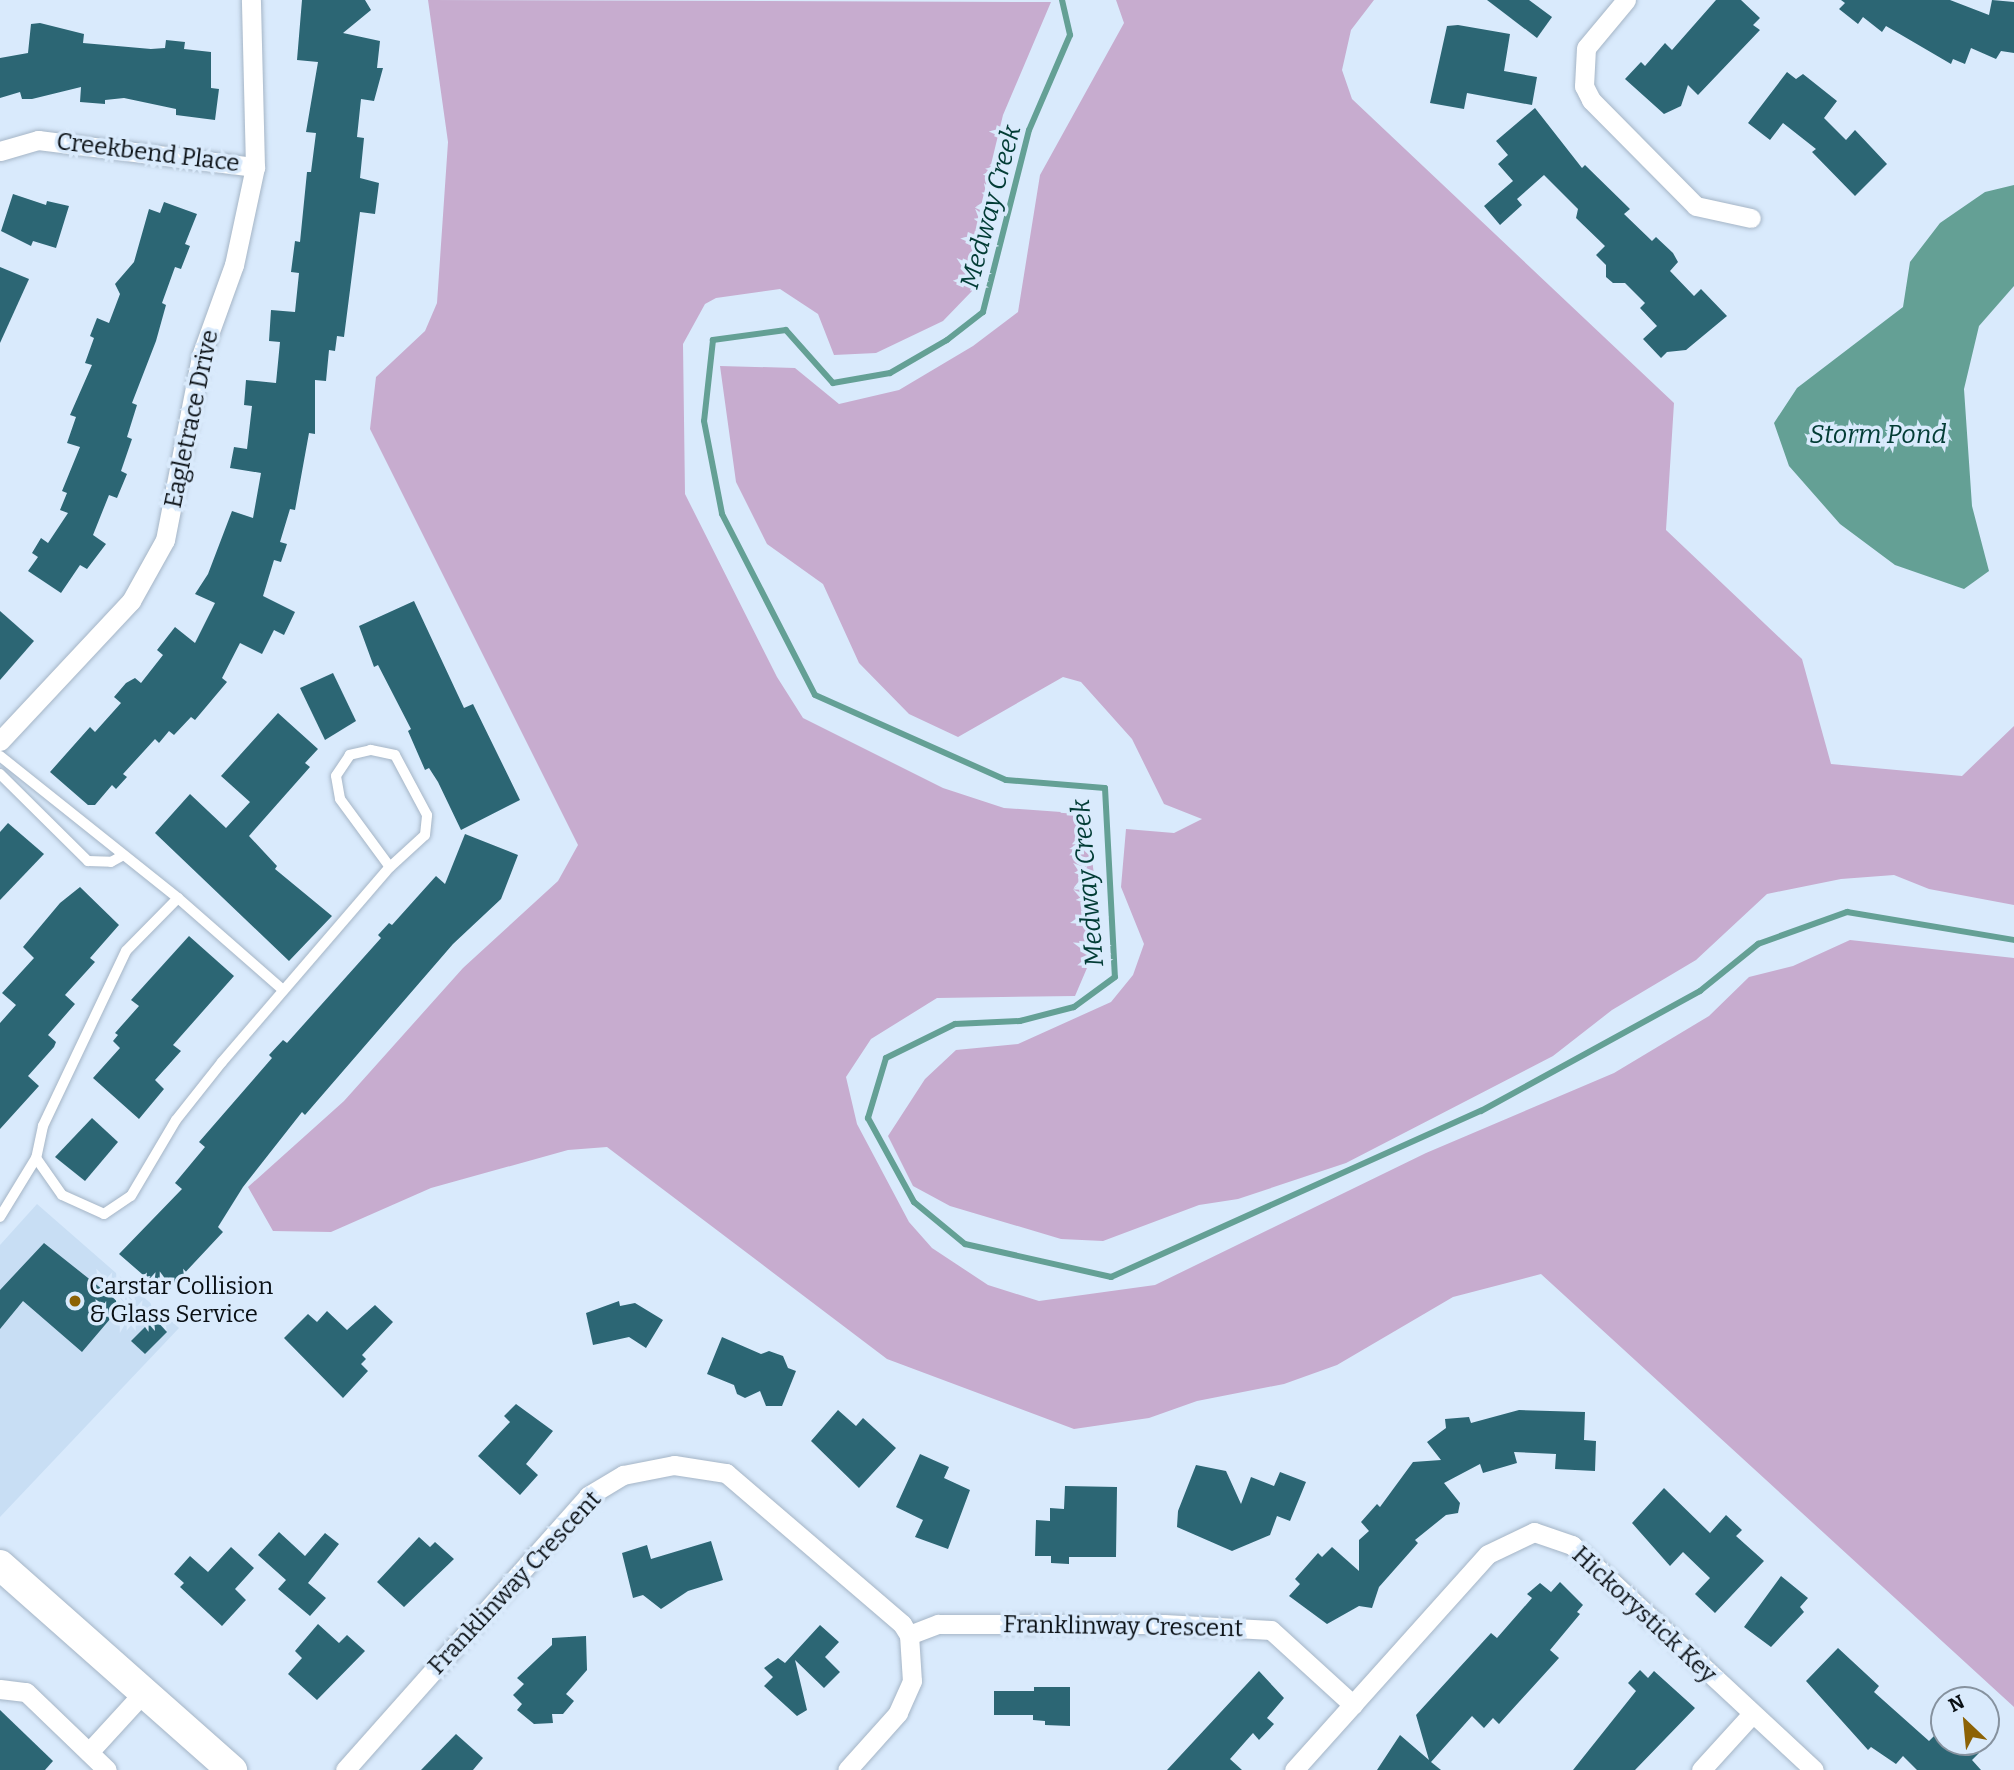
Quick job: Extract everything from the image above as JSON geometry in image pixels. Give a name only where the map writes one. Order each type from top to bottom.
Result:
[{"type":"main road","points":[[0,1565],[232,1770]]},
{"type":"street","name":"Eagletrace Drive","points":[[0,741],[131,601],[165,540],[201,356],[234,265],[255,167],[251,0]]},
{"type":"street","points":[[1626,0],[1586,48],[1584,86],[1591,100],[1696,206],[1751,218]]},
{"type":"street","name":"Creekbend Place","points":[[0,151],[38,140],[255,167]]},
{"type":"street","name":"Franklinway Crescent","points":[[345,1770],[588,1496],[623,1475],[674,1465],[726,1473],[902,1624],[909,1635],[939,1624],[1164,1624],[1271,1630],[1353,1705]]},
{"type":"street","name":"Hickorystick Key","points":[[1294,1770],[1488,1554],[1534,1532],[1572,1545],[1751,1715],[1814,1770]]},
{"type":"street","points":[[847,1770],[898,1713],[912,1681],[909,1635]]},
{"type":"street","points":[[0,1689],[26,1692],[107,1770]]},
{"type":"street","points":[[89,1752],[144,1692]]},
{"type":"street","points":[[1701,1770],[1751,1715]]},
{"type":"lane","points":[[36,1157],[62,1195],[104,1214],[131,1196],[176,1120],[283,990],[390,867],[425,835],[427,815],[395,755],[371,750],[349,755],[336,776],[340,799],[390,867]]},
{"type":"lane","points":[[0,756],[178,898],[283,990]]},
{"type":"lane","points":[[0,774],[88,860],[111,862],[122,856]]},
{"type":"lane","points":[[0,1217],[36,1157],[43,1126],[126,951],[178,898]]},
{"type":"shaded area","points":[[428,0],[1051,2],[1003,115],[978,218],[972,291],[943,321],[876,353],[834,355],[818,314],[780,289],[716,298],[705,304],[683,344],[685,494],[777,677],[803,718],[943,788],[1004,808],[1075,813],[1087,823],[1099,911],[1087,968],[1075,996],[937,998],[871,1039],[846,1077],[857,1124],[909,1222],[932,1248],[988,1285],[1039,1301],[1155,1285],[1426,1153],[1614,1073],[1709,1016],[1749,977],[1793,966],[1850,940],[2014,958],[2014,1707],[2000,1694],[2000,1686],[1991,1686],[1541,1274],[1453,1297],[1337,1365],[1284,1384],[1197,1401],[1149,1418],[1074,1429],[887,1359],[607,1147],[568,1150],[431,1188],[331,1232],[273,1231],[248,1187],[344,1101],[463,968],[558,881],[578,845],[370,429],[376,377],[425,331],[437,303],[448,142]]},
{"type":"shaded area","points":[[1116,0],[1374,0],[1351,30],[1342,70],[1352,99],[1674,403],[1666,530],[1802,659],[1831,764],[1962,776],[2014,726],[2014,905],[1929,889],[1894,875],[1841,879],[1767,894],[1696,960],[1612,1010],[1553,1056],[1346,1163],[1238,1199],[1199,1205],[1103,1241],[1061,1239],[950,1206],[913,1186],[888,1136],[925,1079],[956,1050],[1018,1044],[1111,1002],[1133,975],[1144,944],[1121,887],[1126,829],[1174,833],[1202,819],[1164,804],[1132,739],[1081,682],[1063,677],[958,737],[909,714],[859,663],[823,584],[767,544],[736,482],[720,366],[795,368],[839,404],[899,390],[973,346],[1018,312],[1040,175],[1124,23]]},
{"type":"shaded area","points":[[37,1204],[179,1328],[0,1517],[0,1245]]},
{"type":"water","name":"Storm Pond","points":[[2014,185],[2014,286],[1979,326],[1964,389],[1972,506],[1989,571],[1964,589],[1895,565],[1840,524],[1789,466],[1774,423],[1797,388],[1903,307],[1910,262],[1940,223],[1985,192]]},
{"type":"building","points":[[302,0],[365,0],[371,10],[343,33],[380,41],[377,68],[383,68],[374,101],[361,99],[357,137],[364,138],[360,178],[379,183],[375,214],[360,212],[344,337],[337,336],[335,351],[329,350],[326,381],[315,380],[315,434],[309,433],[295,510],[290,509],[280,542],[287,544],[281,562],[274,560],[263,596],[295,612],[284,635],[274,630],[262,654],[240,643],[222,678],[227,682],[195,720],[191,717],[174,735],[169,731],[159,743],[155,739],[123,774],[127,777],[116,789],[112,785],[95,805],[88,805],[50,772],[90,727],[95,732],[121,703],[114,697],[126,683],[135,678],[141,683],[163,655],[157,650],[175,627],[195,643],[215,603],[195,594],[208,574],[232,511],[253,518],[261,473],[230,468],[234,447],[247,449],[252,406],[244,405],[246,380],[276,383],[280,342],[269,341],[271,310],[295,312],[299,273],[291,272],[295,241],[300,242],[307,172],[311,172],[316,133],[306,132],[318,62],[297,60]]},
{"type":"building","points":[[1487,0],[1529,0],[1552,17],[1537,38]]},
{"type":"building","points":[[1716,0],[1741,0],[1760,18],[1753,25],[1760,30],[1698,95],[1688,85],[1681,106],[1664,114],[1625,79],[1641,62],[1645,66],[1665,43],[1672,50]]},
{"type":"building","points":[[1841,0],[1950,0],[1989,15],[1992,0],[2014,2],[2014,53],[2001,51],[1996,59],[1971,48],[1965,64],[1953,59],[1951,64],[1886,26],[1882,32],[1863,17],[1858,24],[1839,9],[1845,3]]},
{"type":"building","points":[[40,23],[84,34],[83,43],[151,49],[165,48],[166,40],[185,42],[184,49],[211,52],[211,88],[219,89],[215,120],[176,115],[176,109],[124,98],[105,100],[105,104],[80,102],[81,87],[32,99],[22,99],[20,92],[0,98],[0,58],[28,53],[31,24]]},
{"type":"building","points":[[1458,25],[1510,34],[1504,71],[1537,77],[1532,105],[1467,93],[1464,109],[1430,103],[1447,26]]},
{"type":"building","points":[[1787,72],[1796,79],[1803,74],[1837,101],[1824,118],[1846,140],[1855,130],[1887,164],[1855,196],[1812,152],[1816,149],[1783,123],[1770,140],[1748,123]]},
{"type":"building","points":[[1535,108],[1582,168],[1585,165],[1630,209],[1624,214],[1652,241],[1656,237],[1673,253],[1678,262],[1670,271],[1694,296],[1701,289],[1727,316],[1686,350],[1667,352],[1661,358],[1643,339],[1657,326],[1640,308],[1645,303],[1625,283],[1613,283],[1606,277],[1606,265],[1596,255],[1605,246],[1576,218],[1578,209],[1544,175],[1517,199],[1522,205],[1500,225],[1484,206],[1513,181],[1498,164],[1508,155],[1496,141]]},
{"type":"building","points":[[13,194],[46,205],[47,201],[69,206],[56,248],[33,241],[31,246],[1,231]]},
{"type":"building","points":[[164,202],[197,214],[185,244],[190,246],[181,269],[175,267],[162,303],[166,305],[156,341],[132,403],[137,405],[127,437],[132,439],[121,471],[127,474],[117,498],[109,495],[93,535],[106,544],[87,569],[80,565],[61,593],[28,571],[38,557],[32,553],[41,538],[48,543],[68,513],[60,510],[67,493],[62,491],[80,447],[67,443],[76,417],[70,415],[92,365],[85,363],[94,338],[90,336],[97,318],[109,323],[120,294],[115,284],[134,262],[149,209],[160,213]]},
{"type":"building","points":[[0,267],[29,279],[0,343]]},
{"type":"building","points":[[414,601],[464,708],[473,704],[520,800],[461,830],[438,782],[429,768],[425,770],[408,731],[411,729],[378,665],[374,667],[359,626]]},
{"type":"building","points":[[0,611],[34,641],[0,680]]},
{"type":"building","points":[[333,673],[356,721],[325,740],[300,688]]},
{"type":"building","points":[[278,713],[318,749],[305,763],[310,767],[249,836],[277,866],[275,869],[332,916],[289,961],[155,833],[190,794],[226,828],[250,802],[221,776]]},
{"type":"building","points":[[8,823],[44,854],[0,900],[0,832]]},
{"type":"building","points":[[465,834],[518,855],[501,899],[453,944],[305,1115],[302,1112],[243,1187],[218,1227],[223,1232],[165,1294],[119,1254],[182,1189],[175,1183],[205,1147],[199,1142],[272,1058],[269,1055],[283,1040],[287,1043],[381,938],[378,935],[389,923],[392,925],[436,876],[445,884]]},
{"type":"building","points":[[80,887],[119,925],[90,958],[95,962],[65,995],[75,1004],[48,1035],[56,1042],[54,1047],[28,1076],[39,1086],[0,1129],[0,1023],[16,1005],[2,993],[34,958],[23,947],[60,903]]},
{"type":"building","points":[[189,936],[234,976],[173,1045],[181,1051],[155,1080],[164,1089],[139,1119],[93,1078],[120,1048],[113,1041],[118,1035],[115,1033],[139,1006],[131,1000]]},
{"type":"building","points":[[92,1118],[118,1142],[85,1181],[55,1157]]},
{"type":"building","name":"Carstar Collision & Glass Service","points":[[44,1243],[122,1305],[82,1352],[23,1301],[0,1329],[0,1290]]},
{"type":"building","points":[[619,1301],[620,1306],[635,1303],[663,1320],[646,1348],[629,1337],[593,1345],[586,1313]]},
{"type":"building","points":[[375,1305],[393,1322],[362,1355],[366,1359],[361,1364],[368,1371],[343,1398],[284,1338],[308,1314],[317,1322],[327,1311],[347,1330]]},
{"type":"building","points":[[154,1318],[167,1332],[145,1354],[131,1341]]},
{"type":"building","points":[[722,1337],[761,1354],[769,1351],[783,1356],[788,1368],[796,1371],[782,1406],[766,1406],[760,1391],[745,1398],[737,1394],[734,1385],[707,1374]]},
{"type":"building","points":[[516,1404],[553,1431],[526,1464],[538,1475],[520,1495],[478,1456],[510,1422],[504,1416]]},
{"type":"building","points":[[838,1410],[856,1426],[863,1418],[896,1448],[859,1488],[811,1441]]},
{"type":"building","points":[[1519,1410],[1585,1412],[1584,1440],[1596,1441],[1595,1471],[1555,1469],[1556,1454],[1514,1452],[1517,1463],[1483,1473],[1480,1464],[1444,1483],[1460,1503],[1458,1513],[1446,1515],[1415,1540],[1418,1543],[1379,1587],[1372,1608],[1359,1606],[1327,1624],[1289,1596],[1300,1584],[1295,1579],[1318,1553],[1322,1557],[1332,1547],[1359,1571],[1359,1540],[1369,1531],[1361,1522],[1377,1504],[1380,1507],[1413,1462],[1441,1460],[1427,1442],[1446,1428],[1445,1419],[1469,1417],[1471,1423]]},
{"type":"building","points":[[920,1454],[949,1467],[944,1478],[970,1490],[948,1549],[915,1537],[923,1520],[896,1507]]},
{"type":"building","points":[[1196,1465],[1226,1471],[1241,1504],[1251,1477],[1274,1486],[1280,1472],[1306,1482],[1290,1521],[1277,1516],[1270,1535],[1232,1551],[1177,1527],[1178,1511]]},
{"type":"building","points":[[1065,1486],[1117,1487],[1116,1557],[1069,1557],[1069,1564],[1051,1563],[1051,1556],[1035,1556],[1036,1520],[1050,1521],[1050,1508],[1064,1509]]},
{"type":"building","points":[[1664,1488],[1710,1533],[1726,1515],[1742,1530],[1736,1536],[1764,1561],[1715,1613],[1695,1594],[1710,1578],[1683,1552],[1670,1566],[1632,1523]]},
{"type":"building","points":[[279,1532],[305,1556],[325,1533],[339,1544],[308,1583],[326,1598],[310,1616],[278,1589],[286,1580],[258,1555]]},
{"type":"building","points":[[419,1537],[430,1547],[435,1542],[454,1559],[404,1607],[377,1582]]},
{"type":"building","points":[[711,1541],[723,1580],[688,1591],[661,1609],[643,1595],[633,1598],[622,1553],[647,1545],[651,1559]]},
{"type":"building","points":[[231,1547],[254,1568],[235,1589],[246,1600],[222,1626],[180,1587],[184,1583],[174,1574],[190,1556],[208,1572]]},
{"type":"building","points":[[1781,1576],[1808,1598],[1800,1607],[1804,1612],[1771,1647],[1744,1627]]},
{"type":"building","points":[[1560,1582],[1583,1605],[1577,1612],[1580,1614],[1550,1650],[1559,1658],[1499,1724],[1493,1718],[1484,1728],[1472,1716],[1431,1762],[1441,1770],[1377,1770],[1400,1735],[1429,1760],[1416,1715],[1491,1633],[1497,1638],[1532,1598],[1527,1594],[1540,1583],[1551,1592]]},
{"type":"building","points":[[318,1624],[339,1643],[347,1635],[365,1651],[317,1700],[288,1674],[302,1658],[295,1651]]},
{"type":"building","points":[[820,1625],[839,1642],[825,1657],[840,1672],[824,1688],[795,1660],[807,1710],[797,1716],[764,1686],[773,1677],[764,1668],[778,1658],[785,1663]]},
{"type":"building","points":[[586,1636],[587,1670],[566,1694],[574,1701],[563,1714],[552,1714],[553,1723],[534,1724],[517,1710],[522,1704],[513,1695],[524,1684],[517,1678],[552,1645],[552,1638]]},
{"type":"building","points":[[1838,1648],[1879,1686],[1874,1692],[1930,1740],[1930,1756],[1976,1756],[1972,1760],[1981,1770],[1917,1770],[1903,1756],[1896,1764],[1871,1747],[1868,1750],[1806,1681]]},
{"type":"building","points":[[1640,1670],[1648,1678],[1654,1671],[1695,1708],[1635,1770],[1573,1770],[1636,1691],[1628,1683]]},
{"type":"building","points":[[1259,1671],[1284,1698],[1267,1718],[1274,1724],[1259,1740],[1253,1733],[1230,1759],[1242,1770],[1167,1770]]},
{"type":"building","points":[[1034,1687],[1070,1687],[1070,1726],[1045,1725],[1045,1721],[1033,1720],[1033,1715],[994,1715],[994,1691],[1034,1691]]},
{"type":"building","points":[[0,1710],[53,1761],[45,1770],[0,1770]]},
{"type":"building","points":[[456,1734],[483,1758],[473,1770],[421,1770]]},
{"type":"waterway","name":"Medway Creek","points":[[1062,0],[1070,35],[1029,130],[983,312],[947,340],[890,373],[833,383],[786,330],[713,340],[704,421],[722,514],[815,695],[1006,780],[1105,788],[1115,977],[1074,1007],[1020,1021],[955,1024],[886,1058],[868,1118],[914,1202],[965,1244],[1111,1277],[1481,1111],[1700,991],[1758,944],[1847,912],[2014,940]]},
{"type":"place","name":"Carstar Collision & Glass Service","points":[[75,1301]]}]
